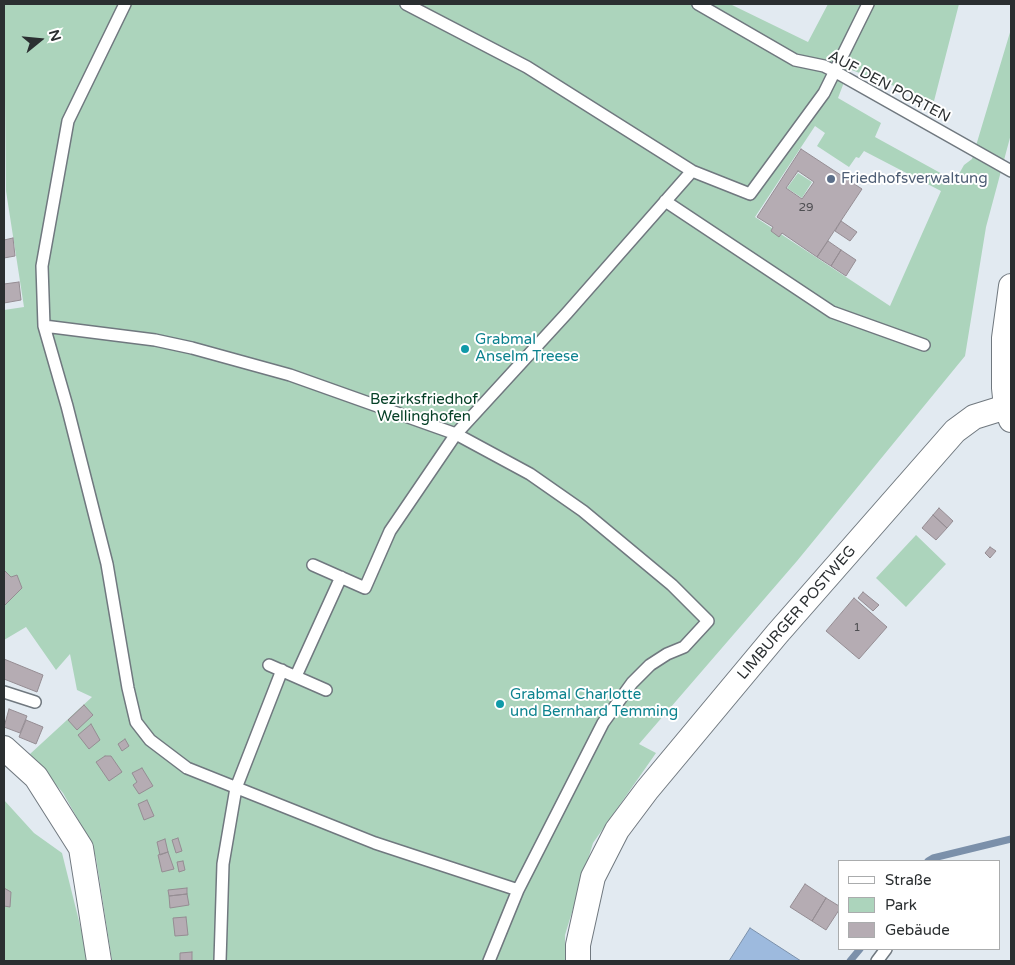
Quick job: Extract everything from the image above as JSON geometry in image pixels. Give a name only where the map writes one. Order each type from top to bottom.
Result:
[{"type":"street","name":"LIMBURGER POSTWEG","points":[[578,961],[578,945],[593,877],[617,830],[646,790],[777,634],[955,431],[974,416],[1008,400],[1004,338],[1011,286]]},
{"type":"street","points":[[4,748],[36,777],[81,848],[98,961]]},
{"type":"lane","points":[[125,4],[68,121],[42,266],[44,326],[67,406],[107,564],[128,688],[136,722],[150,740],[188,768],[375,843],[518,890]]},
{"type":"lane","points":[[406,4],[527,67],[692,171],[750,194],[824,93],[868,4]]},
{"type":"lane","name":"AUF DEN PORTEN","points":[[698,4],[795,60],[824,66],[834,71],[1011,171]]},
{"type":"lane","points":[[313,565],[365,588],[390,531],[456,434],[692,171]]},
{"type":"lane","points":[[665,202],[832,312],[924,345]]},
{"type":"lane","points":[[44,326],[155,340],[192,348],[290,375],[456,434],[530,474],[582,511],[672,585],[708,621],[684,647],[667,654],[650,665],[632,684],[603,724],[518,890],[489,961]]},
{"type":"lane","points":[[296,676],[341,577]]},
{"type":"lane","points":[[269,665],[326,690]]},
{"type":"lane","points":[[220,961],[223,864],[236,788],[282,670]]},
{"type":"lane","points":[[4,692],[35,702]]},
{"type":"lane","points":[[877,961],[885,950]]},
{"type":"green space","name":"Bezirksfriedhof Wellinghofen","points":[[4,4],[730,4],[808,42],[828,4],[959,4],[934,101],[849,69],[838,98],[881,123],[875,137],[955,181],[964,165],[972,159],[1011,29],[1011,134],[986,227],[965,356],[797,561],[639,744],[656,753],[593,843],[565,935],[565,961],[112,961],[96,858],[80,823],[63,793],[30,754],[92,697],[77,690],[70,654],[56,670],[26,627],[4,640],[4,310],[24,307],[6,191]],"holes":[[[815,126],[825,133],[817,146],[849,167],[856,157],[859,158],[864,151],[941,191],[890,306],[755,217]]]},
{"type":"green space","points":[[798,173],[812,182],[802,198],[787,188]]},
{"type":"green space","points":[[916,535],[946,564],[906,607],[876,578]]},
{"type":"green space","points":[[4,800],[34,833],[62,853],[89,961],[4,961]]},
{"type":"water","points":[[750,928],[801,961],[729,961]]},
{"type":"building","points":[[801,149],[862,189],[817,257],[782,233],[779,237],[771,231],[773,227],[757,217]],"holes":[[[798,171],[814,182],[802,199],[786,188]]]},
{"type":"building","points":[[841,221],[857,232],[850,241],[835,231]]},
{"type":"building","points":[[13,238],[15,256],[4,258],[4,240]]},
{"type":"building","points":[[828,241],[841,250],[831,266],[817,257]]},
{"type":"building","points":[[841,250],[856,260],[846,276],[831,266]]},
{"type":"building","points":[[19,282],[21,300],[4,303],[4,284]]},
{"type":"building","points":[[939,508],[953,521],[947,528],[933,515]]},
{"type":"building","points":[[933,515],[947,528],[936,540],[922,528]]},
{"type":"building","points":[[990,547],[996,551],[990,558],[985,553]]},
{"type":"building","points":[[4,570],[11,577],[17,575],[22,588],[4,606]]},
{"type":"building","points":[[863,592],[879,605],[873,611],[858,598]]},
{"type":"building","points":[[854,598],[887,627],[859,659],[826,631]]},
{"type":"building","points":[[4,659],[43,675],[37,692],[4,679]]},
{"type":"building","points":[[84,705],[93,715],[77,730],[68,720]]},
{"type":"building","points":[[9,709],[27,716],[20,733],[4,727]]},
{"type":"building","points":[[26,720],[43,727],[36,744],[19,737]]},
{"type":"building","points":[[91,724],[100,740],[89,749],[78,735]]},
{"type":"building","points":[[125,739],[129,746],[122,751],[118,744]]},
{"type":"building","points":[[105,756],[111,756],[122,772],[109,781],[96,762]]},
{"type":"building","points":[[142,768],[153,786],[139,794],[133,785],[137,782],[132,773]]},
{"type":"building","points":[[147,800],[154,816],[144,820],[138,804]]},
{"type":"building","points":[[178,838],[182,851],[176,853],[172,840]]},
{"type":"building","points":[[165,839],[168,852],[160,855],[157,842]]},
{"type":"building","points":[[168,852],[174,869],[162,872],[158,855]]},
{"type":"building","points":[[183,861],[185,870],[179,872],[177,862]]},
{"type":"building","points":[[805,884],[826,898],[812,921],[790,907]]},
{"type":"building","points":[[4,888],[11,892],[10,907],[4,906]]},
{"type":"building","points":[[187,888],[187,894],[169,896],[168,890]]},
{"type":"building","points":[[187,894],[189,905],[170,908],[169,896]]},
{"type":"building","points":[[826,898],[838,905],[838,912],[826,930],[812,921]]},
{"type":"building","points":[[186,917],[188,935],[175,936],[173,918]]},
{"type":"building","points":[[192,952],[192,961],[180,961],[180,953]]},
{"type":"waterway","points":[[930,860],[1011,839]]},
{"type":"waterway","points":[[850,961],[859,950]]},
{"type":"place","name":"Friedhofsverwaltung","points":[[831,179]]},
{"type":"place","name":"Grabmal Anselm Treese","points":[[465,349]]},
{"type":"place","name":"Grabmal Charlotte und Bernhard Temming","points":[[500,704]]}]
